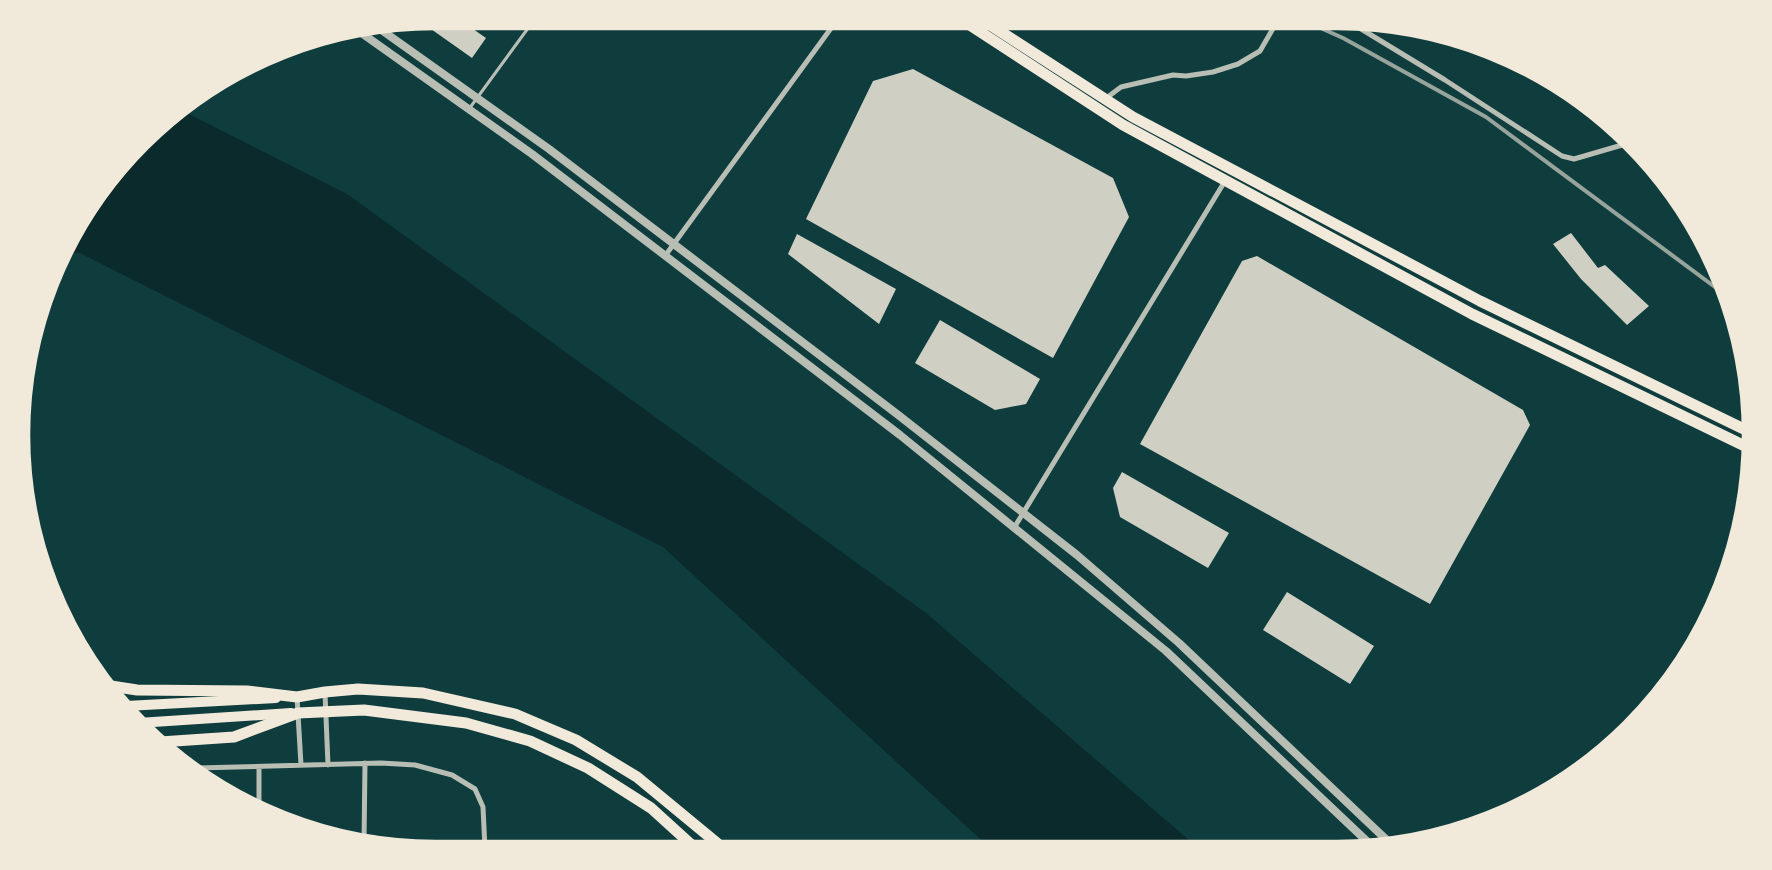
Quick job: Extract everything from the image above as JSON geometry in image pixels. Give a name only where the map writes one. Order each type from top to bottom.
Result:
[{"type":"highway","points":[[976,29],[1123,125],[1472,314],[1743,445]]},
{"type":"highway","points":[[998,29],[1133,117],[1480,301],[1743,428]]},
{"type":"highway","points":[[117,687],[137,690],[248,691],[297,697],[358,689],[423,694],[514,714],[576,740],[637,777],[715,841]]},
{"type":"highway","points":[[169,741],[234,737],[298,713],[364,710],[466,723],[530,742],[588,768],[651,808],[687,841]]},
{"type":"main road","points":[[133,706],[297,697]]},
{"type":"main road","points":[[148,722],[298,713]]},
{"type":"street","points":[[665,256],[830,29]]},
{"type":"street","points":[[1105,99],[1121,87],[1173,75],[1200,75],[1238,64],[1260,51],[1273,29]]},
{"type":"street","points":[[1363,30],[1445,80],[1562,156],[1574,159],[1621,145]]},
{"type":"street","points":[[384,32],[549,149],[898,414],[1077,555],[1180,643],[1385,838]]},
{"type":"street","points":[[365,35],[532,154],[900,435],[1166,651],[1366,840]]},
{"type":"street","points":[[1014,528],[1232,170]]},
{"type":"street","points":[[325,692],[328,765]]},
{"type":"street","points":[[297,697],[301,765]]},
{"type":"street","points":[[364,835],[365,763]]},
{"type":"street","points":[[202,768],[365,763],[415,765],[452,775],[475,789],[483,807],[484,841]]},
{"type":"street","points":[[259,767],[259,801]]},
{"type":"lane","points":[[469,109],[527,29]]},
{"type":"water","points":[[188,113],[347,194],[926,613],[1190,841],[982,841],[663,547],[80,253],[72,254],[97,209],[113,188],[148,148]]},
{"type":"building","points":[[431,29],[473,29],[486,38],[472,58]]},
{"type":"building","points":[[913,69],[1113,178],[1129,217],[1053,358],[806,219],[873,81]]},
{"type":"building","points":[[1571,233],[1598,268],[1605,265],[1649,306],[1627,325],[1581,279],[1553,244]]},
{"type":"building","points":[[797,234],[896,289],[879,324],[788,254]]},
{"type":"building","points":[[1257,256],[1523,410],[1530,425],[1430,604],[1140,444],[1242,261]]},
{"type":"building","points":[[940,320],[1040,379],[1026,404],[995,410],[915,363]]},
{"type":"building","points":[[1122,472],[1229,533],[1208,568],[1120,517],[1113,488]]},
{"type":"building","points":[[1287,592],[1374,646],[1350,684],[1263,630]]},
{"type":"railway","points":[[1323,29],[1343,38],[1486,117],[1715,287]]}]
